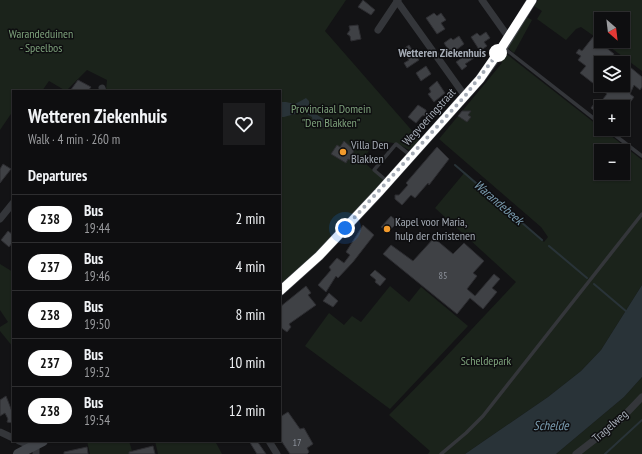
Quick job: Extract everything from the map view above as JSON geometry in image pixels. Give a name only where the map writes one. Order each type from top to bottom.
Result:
[{"type":"main road","name":"Wegvoeringstraat","points":[[281,289],[319,256],[465,96],[509,38],[532,0]]},
{"type":"main road","points":[[18,454],[37,447]]},
{"type":"street","points":[[482,0],[509,38]]},
{"type":"street","points":[[378,30],[398,1],[465,96]]},
{"type":"street","points":[[0,219],[12,204]]},
{"type":"street","name":"Tragelweg","points":[[576,454],[620,420],[642,397]]},
{"type":"street","points":[[0,432],[12,438]]},
{"type":"street","points":[[22,442],[37,447]]},
{"type":"street","points":[[269,442],[276,454]]},
{"type":"lane","points":[[502,47],[594,119]]},
{"type":"lane","points":[[616,136],[642,156]]},
{"type":"lane","points":[[388,182],[374,170],[396,144],[411,156]]},
{"type":"lane","points":[[441,454],[466,433],[499,397],[642,214]]},
{"type":"green space","name":"Provinciaal Domein \"Den Blakken\"","points":[[0,0],[346,0],[325,31],[421,141],[409,150],[396,144],[385,142],[374,146],[369,151],[364,158],[367,165],[385,181],[316,254],[281,283],[281,90],[106,90],[107,80],[87,70],[67,90],[64,90],[49,81],[43,90],[12,90],[12,112],[0,130]]},
{"type":"green space","points":[[538,0],[642,0],[642,71],[630,62],[630,56],[622,56],[611,48],[630,48],[630,12],[594,12],[594,36],[581,27],[576,29],[566,40],[537,19],[542,11],[534,6]]},
{"type":"green space","points":[[527,17],[532,20],[514,53],[508,48]]},
{"type":"green space","name":"Scheldepark","points":[[505,53],[594,123],[594,136],[611,136],[622,144],[594,144],[594,180],[630,180],[630,151],[642,160],[642,285],[601,350],[581,371],[548,397],[465,454],[428,454],[430,451],[389,415],[516,282],[435,208],[465,172],[544,242],[548,237],[541,227],[439,139],[502,63],[500,59]]},
{"type":"green space","points":[[0,264],[12,271],[12,346],[0,331],[0,327],[8,322],[0,310]]},
{"type":"green space","points":[[390,286],[409,302],[421,287],[468,326],[390,409],[305,346],[329,313],[344,325],[352,316],[361,322]]},
{"type":"green space","points":[[642,377],[642,454],[556,454],[624,397]]},
{"type":"green space","points":[[87,442],[129,442],[133,454],[90,454]]},
{"type":"green space","points":[[155,442],[216,442],[222,454],[158,454]]},
{"type":"water","points":[[306,98],[309,101],[309,110],[327,121],[328,125],[316,128],[313,124],[312,117],[302,112],[281,117],[281,102],[295,104]]},
{"type":"water","name":"Schelde","points":[[642,285],[642,377],[624,397],[556,454],[465,454],[548,397],[581,371],[601,350]]},
{"type":"building","points":[[363,0],[375,10],[371,15],[358,7]]},
{"type":"building","points":[[434,13],[437,16],[441,13],[446,20],[441,23],[445,29],[437,34],[426,18]]},
{"type":"building","points":[[358,25],[361,39],[351,41],[350,36],[347,34],[350,30],[349,26]]},
{"type":"building","points":[[486,32],[490,38],[484,42],[487,46],[480,51],[471,37],[477,33],[480,36]]},
{"type":"building","points":[[459,36],[464,44],[451,54],[444,43],[451,38],[453,40]]},
{"type":"building","points":[[593,37],[594,48],[607,48],[614,54],[613,56],[594,56],[594,84],[580,73],[586,66],[578,60],[581,56],[576,53],[579,49],[582,51]]},
{"type":"building","points":[[409,45],[419,60],[407,68],[404,63],[409,60],[402,50]]},
{"type":"building","points":[[470,52],[474,58],[465,64],[467,66],[462,70],[456,62]]},
{"type":"building","points":[[426,66],[431,74],[421,81],[416,73]]},
{"type":"building","points":[[630,67],[642,77],[642,87],[640,90],[634,85],[630,94],[634,97],[630,102],[630,100],[602,100],[607,94],[604,92],[630,92]]},
{"type":"building","points":[[78,80],[91,87],[89,90],[71,90]]},
{"type":"building","points":[[437,81],[445,93],[434,102],[428,94],[431,92],[429,88]]},
{"type":"building","points":[[418,105],[426,110],[426,115],[422,116],[416,123],[408,117]]},
{"type":"building","points":[[462,111],[471,111],[468,115],[471,117],[467,122],[458,116]]},
{"type":"building","name":"Villa Den Blakken","points":[[344,141],[354,150],[350,160],[348,159],[346,163],[331,154],[337,145],[340,147]]},
{"type":"building","points":[[437,147],[449,159],[429,185],[428,183],[415,198],[411,195],[402,205],[395,199],[395,195],[399,195],[408,185],[406,183]]},
{"type":"building","points":[[3,164],[11,169],[0,183],[0,169]]},
{"type":"building","points":[[391,216],[398,222],[387,233],[381,227]]},
{"type":"building","points":[[363,225],[374,235],[353,262],[338,278],[336,276],[326,292],[318,285],[331,270],[329,267],[337,258],[344,263],[350,255],[346,252]]},
{"type":"building","points":[[8,231],[12,234],[12,243],[9,247],[1,240]]},
{"type":"building","points":[[434,238],[453,254],[464,243],[484,261],[473,273],[477,276],[467,289],[475,296],[494,274],[500,279],[492,288],[497,292],[483,309],[470,298],[457,314],[383,254],[391,245],[413,261]]},
{"type":"building","points":[[375,270],[386,279],[380,286],[370,275]]},
{"type":"building","points":[[306,286],[311,293],[308,295],[316,305],[289,324],[291,327],[287,332],[281,328],[281,306]]},
{"type":"building","points":[[329,293],[338,301],[333,307],[323,301]]},
{"type":"building","points":[[6,396],[12,411],[12,423],[7,422],[8,419],[5,413],[0,416],[0,400]]},
{"type":"building","points":[[288,412],[300,429],[304,428],[313,444],[307,448],[309,452],[307,454],[290,454],[281,440],[281,416]]},
{"type":"building","points":[[250,442],[258,442],[266,454],[257,454]]},
{"type":"building","points":[[153,446],[155,454],[129,454],[129,452]]},
{"type":"building","points":[[87,447],[88,454],[64,454],[64,452]]},
{"type":"waterway","name":"Warandebeek","points":[[455,165],[542,240]]},
{"type":"waterway","name":"Warandebeek","points":[[549,246],[587,278]]},
{"type":"waterway","name":"Warandebeek","points":[[594,284],[627,312]]},
{"type":"waterway","points":[[605,454],[642,420]]},
{"type":"bus line","name":"238","points":[[281,290],[319,256],[379,192],[480,79],[532,0]]},
{"type":"place","name":"Wetteren Ziekenhuis","points":[[498,53]]},
{"type":"place","name":"Villa Den Blakken","points":[[343,152]]},
{"type":"place","name":"Kapel voor Maria, hulp der christenen","points":[[387,229]]},
{"type":"route","points":[[345,228],[480,79],[498,53]]},
{"type":"park label","name":"Warandeduinen - Speelbos","points":[[41,41]]}]
